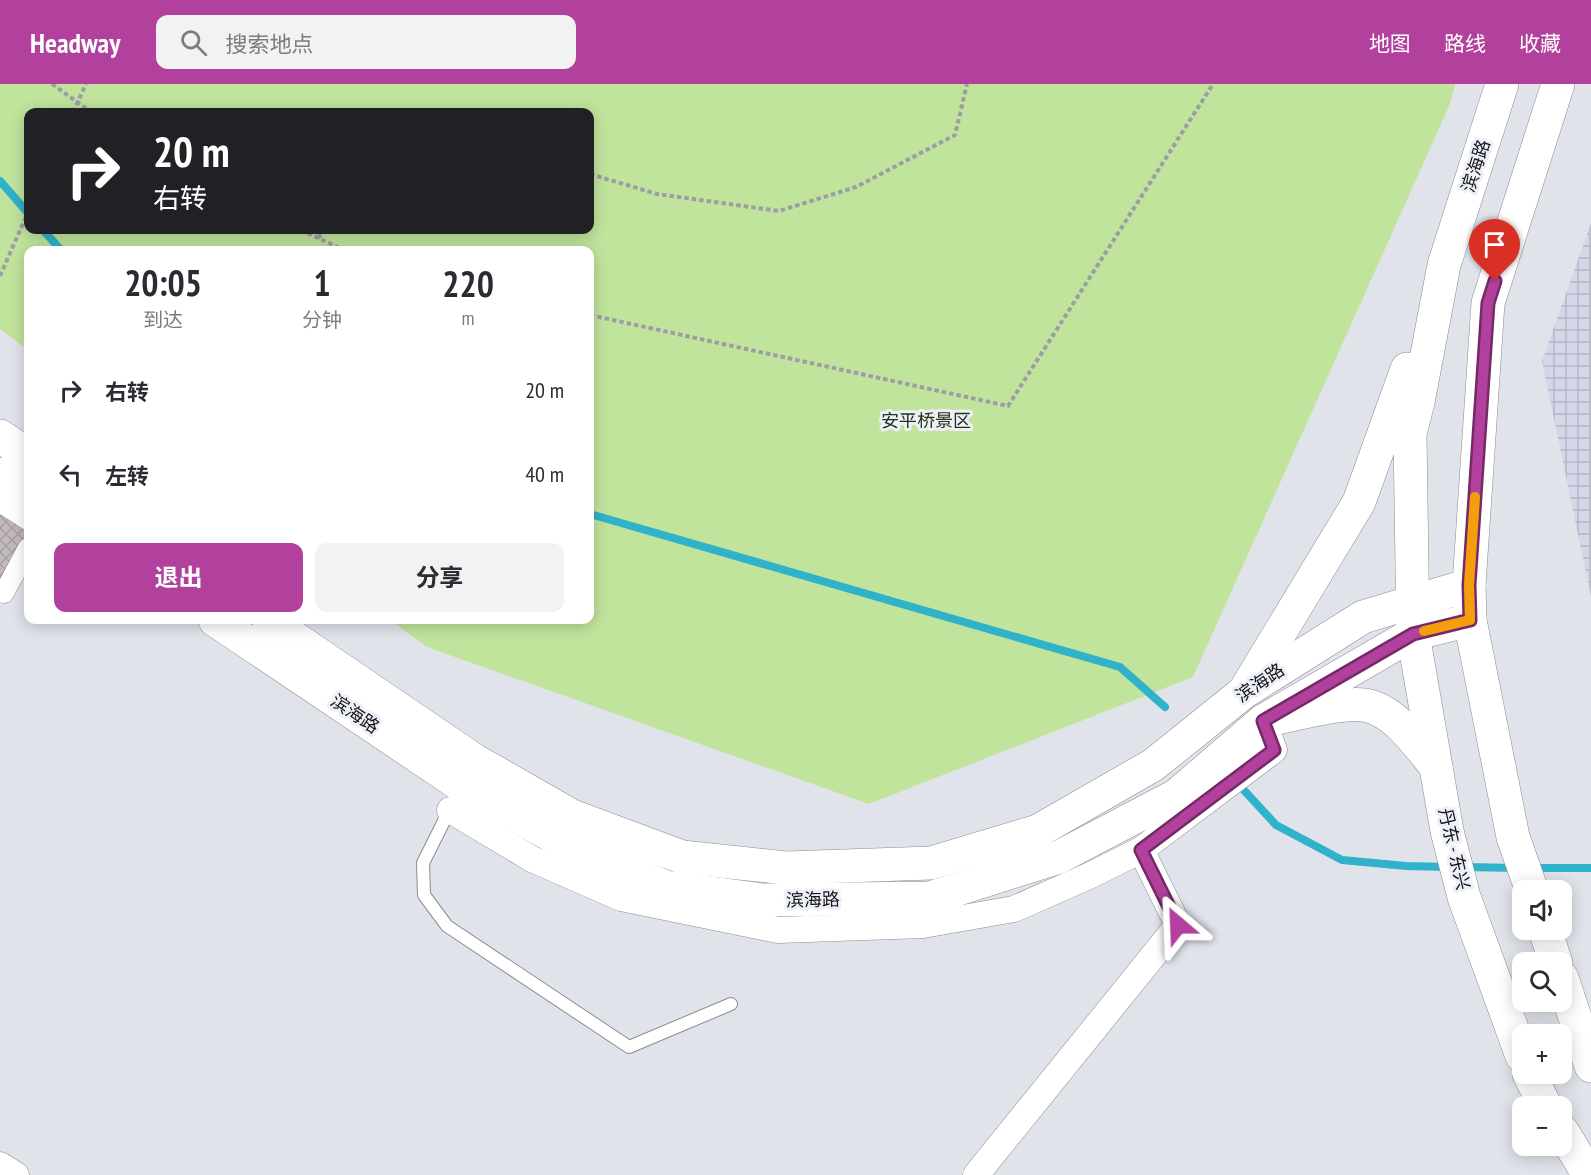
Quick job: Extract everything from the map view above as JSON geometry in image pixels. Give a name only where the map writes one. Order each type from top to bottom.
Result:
[{"type":"main road","name":"滨海路","points":[[1412,619],[1410,434],[1444,265],[1502,84]]},
{"type":"main road","points":[[1528,880],[1513,837],[1470,620],[1469,585],[1488,303],[1558,84]]},
{"type":"main road","points":[[1244,692],[1359,502],[1444,265]]},
{"type":"main road","points":[[0,436],[24,453]]},
{"type":"main road","points":[[0,474],[24,490]]},
{"type":"main road","name":"滨海路","points":[[222,624],[560,840],[666,887],[764,900],[930,898],[1059,857],[1177,795],[1263,721],[1412,619],[1469,585]]},
{"type":"main road","name":"滨海路","points":[[273,624],[464,780],[682,856],[786,868],[932,863],[1038,831],[1153,765],[1244,692],[1363,617],[1470,620]]},
{"type":"main road","name":"丹东 - 东兴","points":[[1412,619],[1447,831],[1464,897],[1512,1029]]},
{"type":"main road","points":[[1263,721],[1364,705],[1385,714],[1408,733],[1437,768]]},
{"type":"main road","points":[[1572,1008],[1591,1066]]},
{"type":"main road","points":[[1572,1147],[1589,1175]]},
{"type":"street","points":[[0,502],[24,517]]},
{"type":"street","points":[[0,591],[4,593],[24,556]]},
{"type":"street","points":[[464,780],[532,859],[621,898],[778,930],[923,925],[1014,909],[1141,850],[1274,750],[1263,721]]},
{"type":"street","points":[[976,1175],[1178,925],[1141,850]]},
{"type":"street","points":[[0,1165],[16,1175]]},
{"type":"lane","points":[[464,780],[423,863],[424,895],[447,926],[629,1047],[731,1004]]},
{"type":"path","points":[[52,84],[84,108]]},
{"type":"path","points":[[75,108],[86,84]]},
{"type":"path","points":[[594,175],[657,194],[779,211],[856,187],[955,135],[967,84]]},
{"type":"path","points":[[594,316],[1008,406],[1213,84]]},
{"type":"path","points":[[0,276],[24,221]]},
{"type":"path","points":[[310,234],[335,246]]},
{"type":"path","points":[[318,238],[322,234]]},
{"type":"shaded area","points":[[1591,223],[1591,597],[1542,361]]},
{"type":"green space","name":"安平桥景区","points":[[0,84],[1455,84],[1450,104],[1193,677],[869,804],[427,647],[395,624],[594,624],[594,246],[24,246],[24,347],[0,329]]},
{"type":"building","points":[[0,502],[24,517],[24,554],[0,591]]},
{"type":"waterway","points":[[0,181],[24,208]]},
{"type":"waterway","points":[[47,234],[57,246]]},
{"type":"waterway","points":[[594,515],[1120,667],[1165,707]]},
{"type":"waterway","points":[[1241,787],[1276,825],[1342,860],[1448,867]]},
{"type":"waterway","points":[[1466,867],[1517,868]]},
{"type":"waterway","points":[[1531,868],[1591,868]]},
{"type":"slow traffic","points":[[1424,631],[1470,620],[1469,585],[1475,497]]},
{"type":"route","points":[[1178,925],[1141,850],[1200,808],[1274,750],[1263,721],[1413,634],[1470,620],[1469,585],[1488,303],[1495,281]]}]
